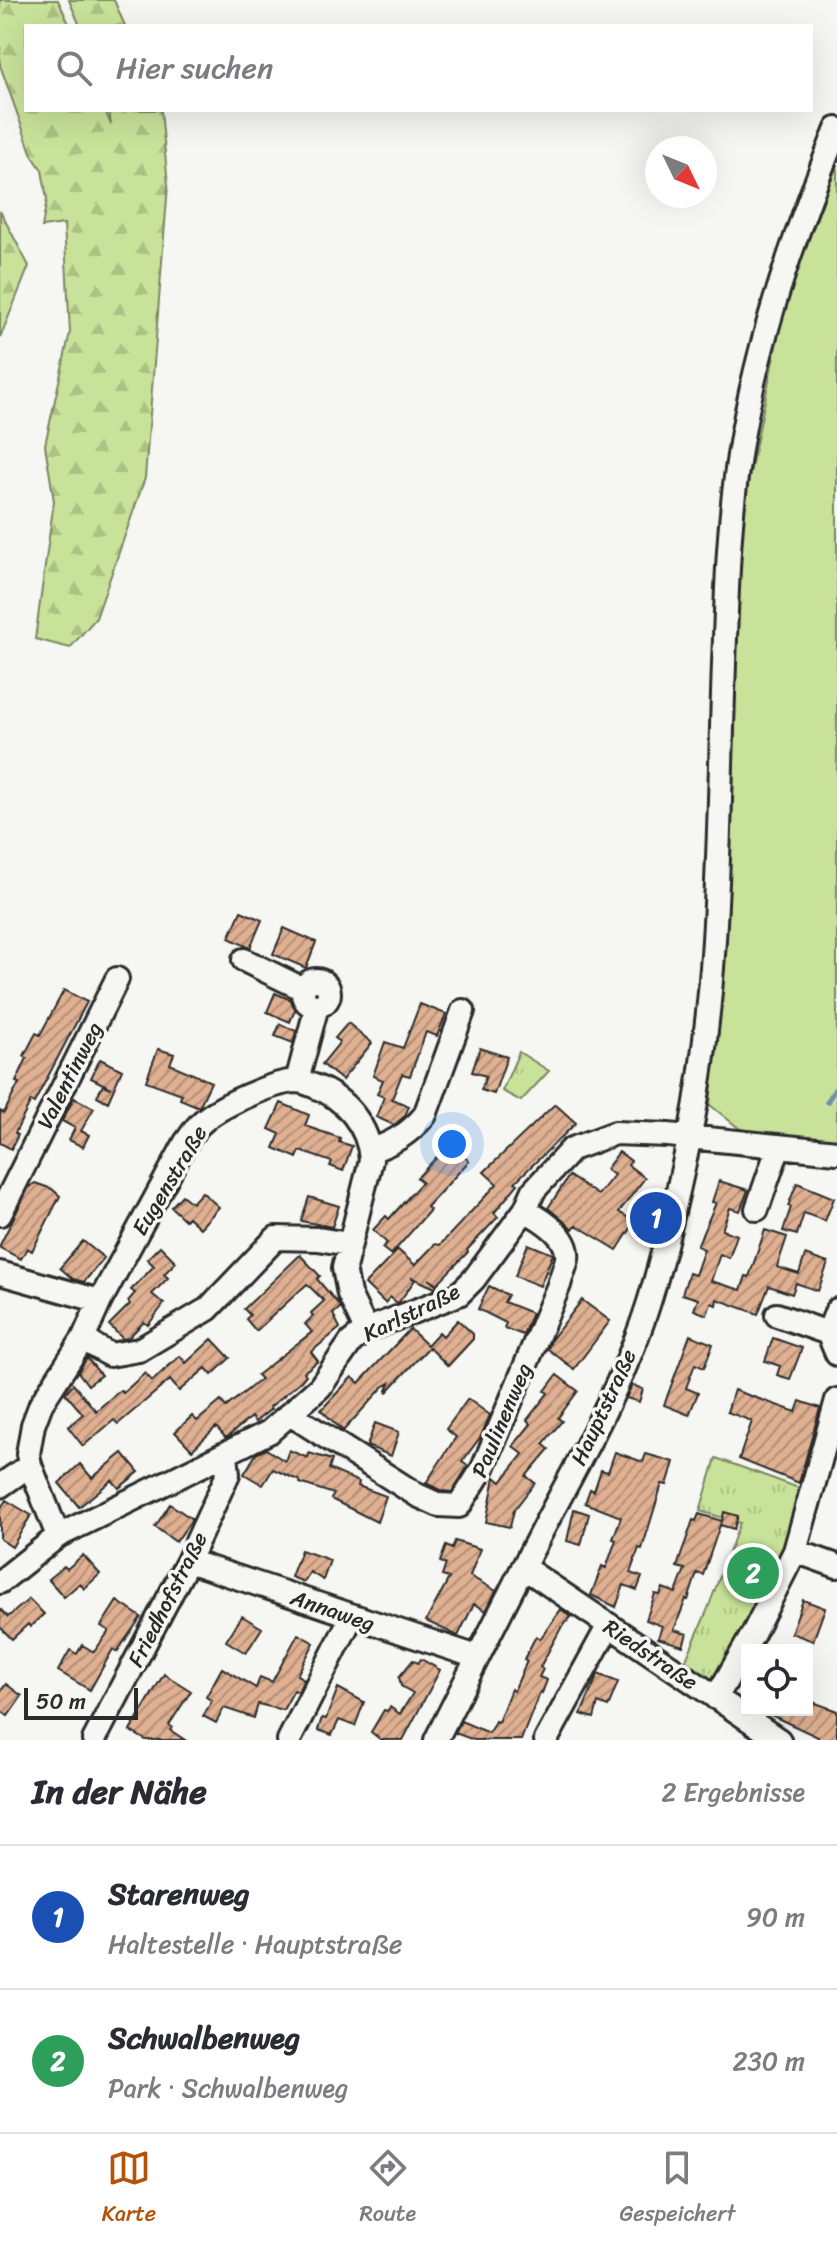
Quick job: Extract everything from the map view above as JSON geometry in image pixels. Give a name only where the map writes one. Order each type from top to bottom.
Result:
[{"type":"street","name":"Hauptstraße","points":[[436,1740],[603,1416],[649,1301],[690,1137],[704,1051],[713,939],[727,574],[736,476],[774,280],[837,129]]},
{"type":"street","points":[[244,960],[310,998],[297,1081],[317,1087],[340,1100],[354,1115],[370,1151],[371,1160],[344,1268],[349,1294],[366,1330]]},
{"type":"street","name":"Valentinweg","points":[[0,1214],[117,979]]},
{"type":"street","points":[[370,1151],[394,1143],[425,1115],[463,1011]]},
{"type":"street","name":"Eugenstraße","points":[[58,1536],[28,1454],[33,1425],[41,1404],[83,1339],[100,1301],[199,1124],[217,1110],[259,1091],[297,1081]]},
{"type":"street","name":"Karlstraße","points":[[0,1582],[58,1536],[269,1432],[320,1387],[351,1342],[366,1330],[459,1294],[474,1279],[525,1210],[534,1190],[572,1149],[615,1133],[690,1137],[837,1152]]},
{"type":"street","points":[[757,1209],[779,1146]]},
{"type":"street","name":"Paulinenweg","points":[[290,1414],[417,1495],[439,1505],[459,1506],[483,1468],[559,1285],[567,1255],[560,1236],[542,1219],[525,1210]]},
{"type":"street","points":[[83,1339],[110,1355],[139,1350],[208,1309],[276,1238],[318,1239],[348,1244]]},
{"type":"street","points":[[0,1273],[100,1301]]},
{"type":"street","points":[[837,1310],[828,1333],[837,1354]]},
{"type":"street","points":[[777,1315],[828,1333]]},
{"type":"street","points":[[716,1698],[795,1551],[837,1400]]},
{"type":"street","name":"Friedhofstraße","points":[[94,1740],[188,1561],[228,1474],[226,1455]]},
{"type":"street","points":[[0,1486],[30,1465]]},
{"type":"street","points":[[795,1551],[837,1566]]},
{"type":"street","name":"Annaweg","points":[[188,1561],[477,1657]]},
{"type":"street","name":"Riedstraße","points":[[523,1567],[779,1740]]},
{"type":"street","points":[[289,1740],[352,1616]]},
{"type":"street","points":[[546,1740],[609,1625]]},
{"type":"green space","points":[[0,0],[58,0],[69,24],[24,24],[24,112],[106,112],[111,125],[109,112],[161,112],[168,185],[145,478],[96,618],[70,648],[35,639],[54,501],[45,445],[70,332],[64,224],[42,227],[47,199],[42,170],[32,155],[0,65]]},
{"type":"green space","points":[[69,0],[114,0],[124,24],[79,24]]},
{"type":"green space","points":[[837,165],[837,1153],[834,1153],[740,1129],[710,1105],[733,794],[740,522],[785,302]]},
{"type":"green space","points":[[0,211],[29,266],[0,338]]},
{"type":"green space","points":[[519,1052],[549,1071],[521,1101],[502,1091]]},
{"type":"green space","points":[[716,1458],[810,1492],[716,1698],[680,1674],[740,1523],[700,1511]]},
{"type":"building","points":[[241,911],[262,920],[250,948],[229,938]]},
{"type":"building","points":[[284,928],[316,942],[306,968],[273,954]]},
{"type":"building","points":[[64,990],[87,1002],[34,1103],[31,1101],[15,1133],[18,1135],[11,1149],[0,1143],[0,1111],[4,1113],[19,1083],[16,1082],[27,1058],[24,1056],[36,1033],[40,1035]]},
{"type":"building","points":[[275,993],[298,1003],[290,1022],[267,1012]]},
{"type":"building","points":[[420,1004],[446,1014],[437,1036],[426,1032],[410,1076],[402,1074],[392,1099],[409,1106],[405,1116],[394,1125],[376,1117],[384,1097],[377,1094],[383,1080],[373,1076],[385,1042],[403,1048]]},
{"type":"building","points":[[348,1023],[372,1043],[342,1080],[322,1064],[340,1042],[335,1038]]},
{"type":"building","points":[[280,1024],[296,1031],[293,1043],[275,1036]]},
{"type":"building","points":[[480,1048],[507,1057],[494,1094],[481,1090],[486,1076],[472,1072]]},
{"type":"building","points":[[158,1049],[174,1054],[170,1064],[211,1082],[199,1107],[180,1099],[182,1094],[146,1081]]},
{"type":"building","points":[[100,1059],[122,1070],[108,1102],[97,1096],[103,1085],[111,1088],[91,1078]]},
{"type":"building","points":[[74,1098],[94,1108],[81,1131],[89,1135],[83,1147],[69,1140],[75,1128],[62,1121]]},
{"type":"building","points":[[281,1103],[309,1115],[305,1126],[340,1138],[339,1142],[352,1146],[343,1171],[330,1166],[332,1162],[300,1151],[297,1158],[274,1148],[280,1134],[269,1129]]},
{"type":"building","points":[[555,1104],[576,1123],[515,1182],[518,1184],[494,1213],[498,1217],[437,1284],[429,1279],[437,1286],[435,1288],[411,1277],[415,1280],[399,1302],[390,1297],[385,1303],[365,1284],[398,1250],[415,1265],[435,1244],[440,1245],[497,1184],[484,1172]]},
{"type":"building","points":[[450,1143],[469,1161],[427,1207],[430,1210],[391,1255],[382,1248],[387,1243],[373,1230],[386,1216],[389,1219],[422,1182],[417,1178]]},
{"type":"building","points":[[619,1152],[631,1161],[628,1165],[645,1178],[619,1212],[635,1222],[617,1250],[576,1225],[573,1229],[548,1208],[569,1176],[598,1195],[614,1175],[606,1169]]},
{"type":"building","points":[[719,1181],[748,1190],[740,1211],[730,1208],[722,1230],[737,1235],[729,1258],[720,1254],[711,1281],[741,1290],[746,1276],[749,1277],[765,1230],[787,1237],[777,1267],[799,1274],[805,1255],[828,1263],[818,1291],[796,1283],[792,1294],[769,1286],[758,1314],[717,1299],[716,1305],[711,1303],[707,1315],[694,1310],[698,1299],[682,1294],[689,1273],[695,1275],[704,1249],[697,1246],[716,1203],[712,1202]]},
{"type":"building","points":[[35,1183],[52,1189],[60,1196],[32,1251],[27,1248],[21,1259],[0,1248],[0,1245],[29,1187]]},
{"type":"building","points":[[797,1183],[834,1198],[825,1221],[804,1213],[797,1235],[783,1231]]},
{"type":"building","points":[[202,1192],[219,1207],[200,1228],[171,1207],[182,1195],[192,1203]]},
{"type":"building","points":[[309,1197],[339,1206],[332,1227],[301,1221]]},
{"type":"building","points":[[83,1241],[104,1258],[84,1282],[73,1279],[60,1268]]},
{"type":"building","points":[[528,1244],[553,1254],[540,1286],[515,1276]]},
{"type":"building","points":[[160,1246],[176,1262],[164,1274],[168,1278],[152,1294],[164,1304],[148,1325],[144,1322],[123,1339],[109,1325],[130,1304],[128,1301],[135,1293],[131,1290],[154,1266],[147,1259]]},
{"type":"building","points":[[300,1255],[320,1276],[317,1279],[339,1305],[340,1308],[333,1314],[340,1328],[311,1352],[318,1361],[271,1409],[255,1422],[251,1417],[226,1438],[216,1427],[192,1450],[175,1432],[192,1416],[197,1421],[221,1401],[226,1407],[261,1379],[257,1375],[312,1332],[305,1324],[324,1301],[307,1284],[256,1331],[246,1319],[250,1315],[244,1309]]},
{"type":"building","points":[[489,1286],[508,1295],[504,1302],[532,1313],[523,1335],[504,1328],[506,1323],[478,1309]]},
{"type":"building","points":[[582,1300],[610,1321],[574,1369],[548,1349],[551,1340]]},
{"type":"building","points":[[458,1320],[473,1334],[473,1339],[448,1366],[429,1347],[386,1393],[390,1383],[383,1387],[343,1431],[321,1410],[352,1377],[359,1383],[410,1329],[427,1345],[439,1332],[443,1336]]},
{"type":"building","points":[[690,1335],[713,1344],[704,1368],[695,1364],[686,1388],[698,1393],[689,1415],[664,1405]]},
{"type":"building","points":[[773,1338],[802,1348],[790,1379],[777,1375],[780,1366],[765,1361]]},
{"type":"building","points":[[212,1339],[230,1358],[212,1375],[206,1368],[179,1391],[170,1380],[118,1424],[114,1420],[83,1446],[68,1427],[83,1414],[65,1393],[73,1384],[96,1411],[145,1373],[152,1381],[180,1356],[186,1363]]},
{"type":"building","points":[[87,1358],[101,1375],[88,1385],[78,1372]]},
{"type":"building","points":[[557,1375],[578,1391],[558,1418],[562,1421],[543,1444],[549,1449],[526,1476],[535,1483],[514,1510],[510,1527],[486,1522],[495,1477],[501,1482],[523,1454],[513,1446],[531,1424],[527,1420],[548,1393],[545,1391]]},
{"type":"building","points":[[632,1385],[643,1389],[639,1402],[626,1398]]},
{"type":"building","points":[[734,1390],[796,1412],[800,1401],[820,1408],[799,1483],[739,1459],[752,1421],[727,1412]]},
{"type":"building","points":[[468,1399],[490,1415],[481,1436],[462,1462],[468,1466],[452,1492],[442,1491],[426,1483],[456,1437],[446,1429]]},
{"type":"building","points":[[375,1423],[399,1432],[391,1456],[367,1446]]},
{"type":"building","points":[[266,1449],[285,1461],[289,1450],[308,1458],[309,1453],[332,1460],[329,1469],[359,1482],[358,1486],[386,1496],[377,1522],[331,1499],[334,1494],[300,1483],[273,1469],[263,1485],[244,1474],[256,1454]]},
{"type":"building","points":[[615,1452],[643,1462],[646,1454],[674,1462],[667,1485],[662,1484],[642,1549],[639,1548],[630,1573],[642,1577],[637,1590],[624,1585],[616,1607],[591,1595],[602,1566],[606,1568],[621,1517],[585,1503],[590,1489],[594,1491],[601,1470],[608,1472]]},
{"type":"building","points":[[123,1453],[139,1472],[119,1488],[112,1480],[79,1507],[59,1483],[80,1464],[92,1478]]},
{"type":"building","points":[[6,1500],[31,1515],[12,1547],[0,1539],[0,1509]]},
{"type":"building","points":[[170,1504],[192,1519],[176,1542],[155,1527]]},
{"type":"building","points":[[574,1509],[589,1514],[581,1545],[567,1541]]},
{"type":"building","points":[[724,1512],[738,1516],[734,1529],[720,1525],[721,1522],[703,1575],[697,1573],[686,1599],[674,1630],[687,1634],[683,1646],[658,1638],[662,1626],[646,1620],[655,1594],[660,1595],[663,1588],[676,1593],[685,1569],[677,1567],[693,1520],[696,1521],[699,1514],[722,1521]]},
{"type":"building","points":[[455,1541],[480,1549],[470,1576],[496,1591],[486,1611],[474,1604],[458,1636],[426,1621],[449,1578],[442,1576],[446,1564],[440,1562],[446,1546],[452,1549]]},
{"type":"building","points":[[301,1550],[330,1560],[323,1580],[310,1572],[304,1582],[291,1577]]},
{"type":"building","points":[[83,1555],[100,1574],[84,1589],[80,1583],[64,1597],[48,1579],[64,1566],[67,1569]]},
{"type":"building","points":[[29,1599],[44,1614],[12,1639],[0,1627],[0,1609],[8,1617]]},
{"type":"building","points":[[803,1600],[825,1608],[813,1641],[791,1633]]},
{"type":"building","points":[[117,1601],[141,1617],[117,1652],[113,1649],[90,1690],[58,1671],[70,1650],[77,1654],[82,1645],[94,1652],[109,1631],[101,1626]]},
{"type":"building","points":[[561,1609],[571,1617],[561,1628],[540,1667],[543,1669],[539,1677],[547,1680],[521,1740],[474,1740],[455,1733],[461,1721],[489,1733],[495,1721],[498,1722],[511,1689],[514,1691],[527,1661],[524,1659],[536,1636],[540,1639]]},
{"type":"building","points":[[242,1616],[262,1628],[246,1653],[226,1641]]},
{"type":"building","points":[[298,1634],[314,1643],[297,1675],[304,1679],[298,1692],[294,1690],[283,1710],[258,1704],[254,1718],[224,1708],[216,1723],[203,1716],[212,1701],[206,1697],[222,1668],[256,1688],[260,1677],[272,1682]]},
{"type":"building","points":[[421,1659],[440,1670],[403,1740],[381,1740],[371,1732],[384,1710],[390,1707],[400,1714],[413,1693],[401,1686],[399,1677],[413,1660],[418,1663]]},
{"type":"building","points":[[164,1674],[191,1691],[169,1725],[172,1727],[170,1730],[185,1740],[146,1740],[130,1731]]},
{"type":"building","points":[[598,1674],[618,1682],[608,1707],[598,1703],[594,1718],[581,1714]]},
{"type":"building","points":[[6,1684],[22,1696],[8,1716],[0,1710],[0,1692]]},
{"type":"building","points":[[338,1688],[364,1702],[355,1726],[339,1720],[332,1735],[318,1730],[322,1718],[326,1719]]},
{"type":"building","points":[[813,1702],[837,1711],[837,1740],[817,1740],[818,1737],[773,1716],[813,1716]]},
{"type":"waterway","points":[[827,1102],[837,1086]]},
{"type":"place","name":"Starenweg","points":[[656,1218]]},
{"type":"place","name":"Schwalbenweg","points":[[753,1573]]}]
